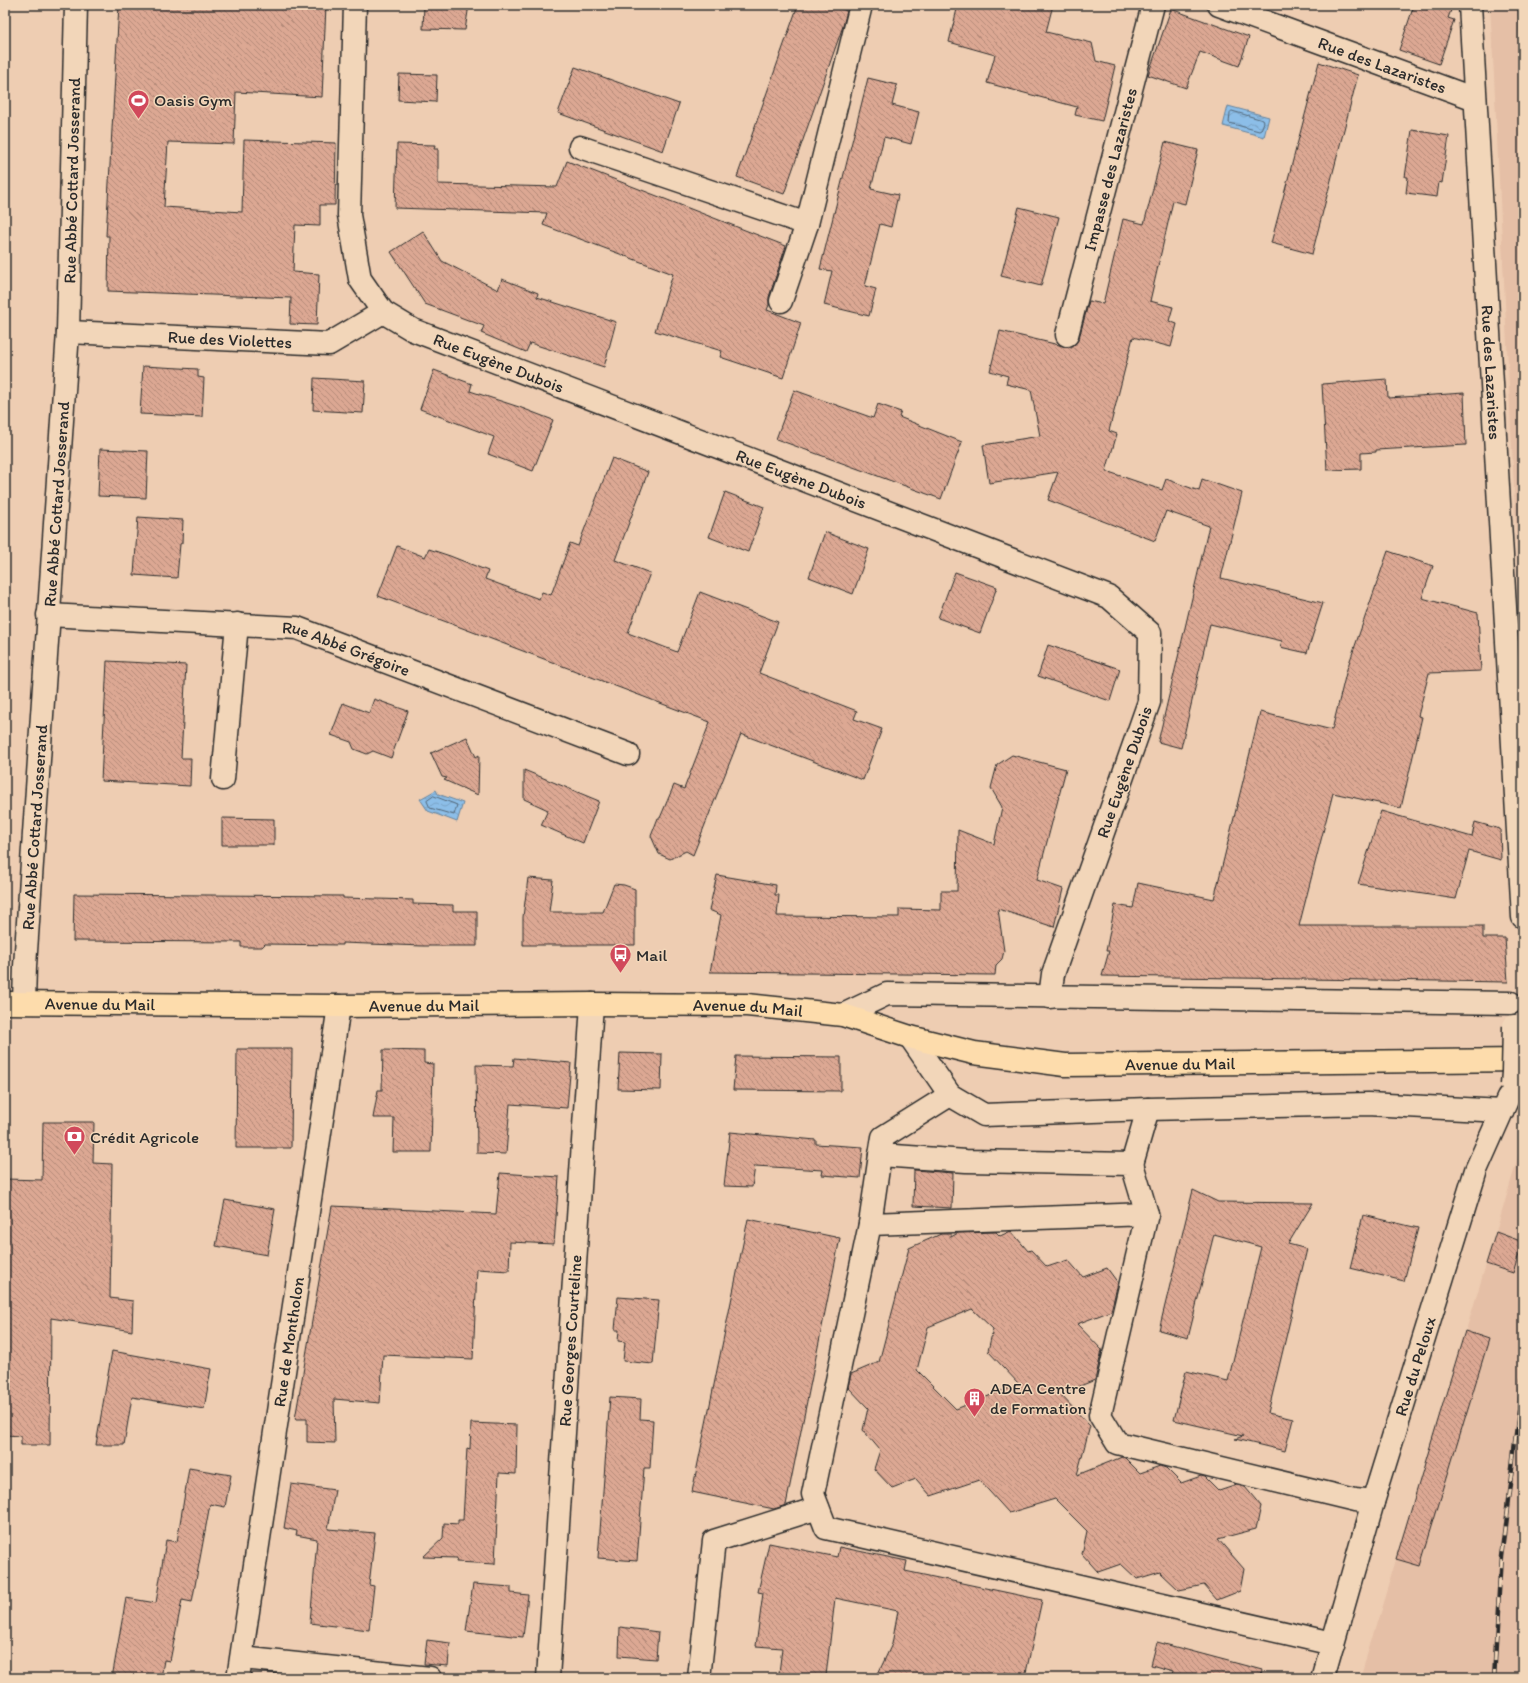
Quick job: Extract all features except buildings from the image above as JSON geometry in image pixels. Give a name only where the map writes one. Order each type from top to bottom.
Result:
[{"type":"main road","name":"Avenue du Mail","points":[[14,1003],[338,1006],[592,1004],[747,1005],[843,1015],[910,1037],[974,1052],[1065,1065],[1518,1059]]},
{"type":"street","name":"Rue Abbé Cottard Josserand","points":[[14,1003],[25,966],[68,332],[76,5]]},
{"type":"street","name":"Rue Eugène Dubois","points":[[355,5],[349,215],[360,279],[383,312],[413,330],[1109,597],[1150,633],[1149,702],[1053,974],[1050,997]]},
{"type":"street","points":[[781,301],[806,224],[861,5]]},
{"type":"street","name":"Impasse des Lazaristes","points":[[1067,335],[1153,5]]},
{"type":"street","name":"Rue des Lazaristes","points":[[1219,5],[1475,99],[1523,917]]},
{"type":"street","points":[[1470,5],[1475,99]]},
{"type":"street","points":[[580,147],[806,224]]},
{"type":"street","name":"Rue des Violettes","points":[[68,332],[328,344],[383,312]]},
{"type":"street","name":"Rue Abbé Grégoire","points":[[48,615],[297,628],[628,754]]},
{"type":"street","points":[[223,778],[237,624]]},
{"type":"street","points":[[843,1015],[888,994],[1050,997],[1517,998],[1514,1026],[1518,1059]]},
{"type":"street","name":"Rue Georges Courteline","points":[[548,1678],[592,1004]]},
{"type":"street","name":"Rue de Montholon","points":[[240,1668],[338,1006]]},
{"type":"street","points":[[910,1037],[950,1095],[984,1115],[1148,1109],[1368,1104],[1502,1111]]},
{"type":"street","name":"Rue du Peloux","points":[[1323,1678],[1373,1502],[1476,1170],[1508,1098],[1518,1059]]},
{"type":"street","points":[[950,1095],[883,1137],[870,1224],[813,1494],[826,1528],[1333,1644]]},
{"type":"street","points":[[1148,1109],[1132,1164],[1147,1214],[1100,1415],[1116,1443],[1355,1500],[1373,1502]]},
{"type":"street","points":[[880,1155],[966,1161],[1132,1164]]},
{"type":"street","points":[[870,1224],[1147,1214]]},
{"type":"street","points":[[699,1678],[714,1541],[818,1508]]},
{"type":"street","points":[[240,1668],[430,1678]]},
{"type":"shaded area","points":[[1490,5],[1523,5],[1523,675],[1494,76]]},
{"type":"shaded area","points":[[1523,1140],[1523,1678],[1360,1678],[1496,1232]]},
{"type":"water","points":[[1228,106],[1269,117],[1264,137],[1223,126]]},
{"type":"water","points":[[436,790],[438,794],[463,803],[457,822],[428,811],[420,799]]},
{"type":"railway","points":[[1520,5],[1523,53]]},
{"type":"railway","points":[[1494,1678],[1501,1557],[1523,1378]]},
{"type":"place","name":"Oasis Gym","points":[[138,120]]},
{"type":"place","name":"Mail","points":[[621,974]]},
{"type":"place","name":"Crédit Agricole","points":[[75,1156]]},
{"type":"place","name":"ADEA Centre de Formation","points":[[974,1418]]}]
